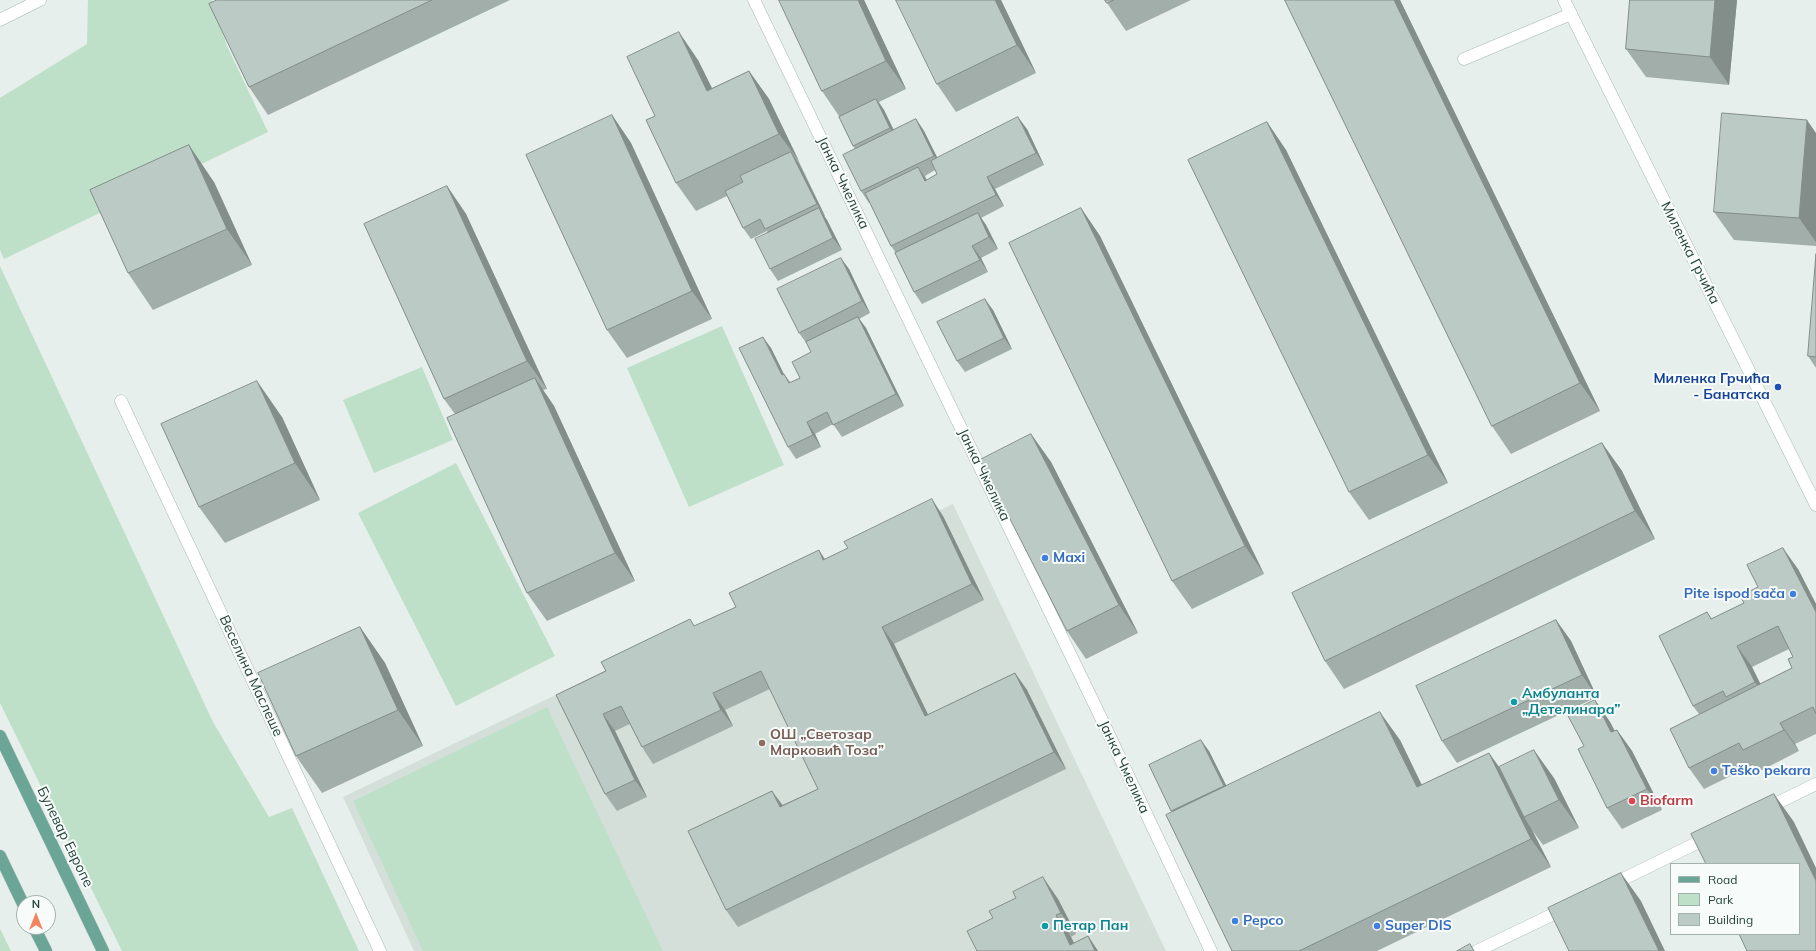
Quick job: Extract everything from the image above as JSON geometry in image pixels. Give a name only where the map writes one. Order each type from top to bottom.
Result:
[{"type":"main road","name":"Булевар Европе","points":[[0,736],[103,951]]},
{"type":"main road","points":[[0,856],[19,895]]},
{"type":"main road","points":[[38,935],[46,951]]},
{"type":"street","points":[[0,20],[40,0]]},
{"type":"street","name":"Јанка Чмелика","points":[[754,0],[1103,722],[1211,951]]},
{"type":"street","name":"Миленка Грчића","points":[[1564,0],[1816,505]]},
{"type":"street","points":[[1464,59],[1571,14]]},
{"type":"street","name":"Веселина Маслеше","points":[[121,401],[380,951]]},
{"type":"street","points":[[1751,816],[1816,784]]},
{"type":"street","points":[[1600,890],[1724,829]]},
{"type":"street","points":[[1477,951],[1580,900]]},
{"type":"shaded area","name":"ОШ „Светозар Марковић Тоза”","points":[[953,504],[1166,951],[414,951],[343,797]]},
{"type":"green space","points":[[88,0],[212,0],[227,46],[268,132],[4,259],[0,250],[0,98],[87,44]]},
{"type":"green space","points":[[0,266],[213,722],[269,817],[292,808],[359,951],[122,951],[0,703]]},
{"type":"green space","points":[[722,326],[784,465],[689,507],[627,368]]},
{"type":"green space","points":[[422,367],[453,440],[374,473],[343,400]]},
{"type":"green space","points":[[456,463],[555,656],[456,706],[358,513]]},
{"type":"green space","points":[[547,707],[663,951],[423,951],[353,801]]},
{"type":"green space","points":[[0,929],[11,951],[0,951]]},
{"type":"building","points":[[217,0],[432,0],[249,87],[209,4]]},
{"type":"building","points":[[779,0],[858,0],[886,61],[822,91]]},
{"type":"building","points":[[896,0],[995,0],[1017,45],[937,84]]},
{"type":"building","points":[[1105,0],[1114,0],[1107,3]]},
{"type":"building","points":[[1285,0],[1394,0],[1580,383],[1492,426]]},
{"type":"building","points":[[1630,0],[1715,0],[1710,57],[1626,49]]},
{"type":"building","points":[[679,32],[707,91],[749,71],[779,134],[676,183],[646,120],[655,116],[627,57]]},
{"type":"building","points":[[876,99],[890,128],[853,146],[839,117]]},
{"type":"building","points":[[1722,113],[1807,120],[1799,218],[1714,212]]},
{"type":"building","points":[[612,115],[692,291],[607,330],[526,155]]},
{"type":"building","points":[[1018,117],[1036,153],[987,177],[996,195],[891,246],[865,193],[918,167],[925,181],[937,174],[931,161]]},
{"type":"building","points":[[916,119],[934,156],[861,191],[843,155]]},
{"type":"building","points":[[1267,122],[1428,455],[1349,492],[1188,160]]},
{"type":"building","points":[[189,145],[227,229],[128,273],[90,190]]},
{"type":"building","points":[[791,152],[817,204],[765,229],[760,219],[743,228],[725,191],[743,182],[740,176]]},
{"type":"building","points":[[447,186],[527,361],[444,399],[364,224]]},
{"type":"building","points":[[819,208],[833,238],[770,269],[755,239]]},
{"type":"building","points":[[1081,208],[1245,546],[1172,581],[1009,243]]},
{"type":"building","points":[[978,213],[989,237],[972,246],[980,260],[914,292],[895,253]]},
{"type":"building","points":[[1816,254],[1816,357],[1808,356]]},
{"type":"building","points":[[841,258],[862,301],[799,333],[777,289]]},
{"type":"building","points":[[985,299],[1004,338],[957,361],[937,322]]},
{"type":"building","points":[[858,317],[896,394],[833,425],[827,412],[807,422],[813,435],[788,447],[739,348],[763,337],[782,375],[784,374],[789,383],[800,378],[792,362],[811,352],[806,342]]},
{"type":"building","points":[[535,378],[615,553],[527,593],[447,418]]},
{"type":"building","points":[[257,381],[295,463],[199,507],[161,424]]},
{"type":"building","points":[[1031,434],[1119,605],[1067,631],[980,460]]},
{"type":"building","points":[[1602,443],[1635,511],[1325,661],[1292,593]]},
{"type":"building","points":[[932,499],[972,584],[882,627],[925,716],[1015,673],[1054,752],[726,910],[688,831],[772,791],[780,807],[818,789],[761,671],[713,693],[721,710],[642,747],[621,706],[603,714],[635,780],[605,794],[556,695],[606,671],[601,662],[690,619],[694,626],[736,607],[729,593],[819,550],[823,560],[848,548],[844,542]]},
{"type":"building","points":[[1783,548],[1816,612],[1816,714],[1813,707],[1780,723],[1784,730],[1743,750],[1739,743],[1689,768],[1670,729],[1792,668],[1788,659],[1793,657],[1778,626],[1737,646],[1755,682],[1726,697],[1723,691],[1693,706],[1659,636],[1707,612],[1711,619],[1744,603],[1740,596],[1758,587],[1747,565]]},
{"type":"building","points":[[1556,620],[1582,675],[1442,741],[1416,686]]},
{"type":"building","points":[[360,627],[398,710],[296,756],[258,673]]},
{"type":"building","points":[[1595,700],[1611,732],[1617,730],[1647,789],[1607,808],[1578,749],[1584,746],[1567,714]]},
{"type":"building","points":[[1380,712],[1417,787],[1489,753],[1531,839],[1299,951],[1232,951],[1166,815]]},
{"type":"building","points":[[1201,740],[1224,786],[1171,811],[1149,765]]},
{"type":"building","points":[[1534,750],[1559,800],[1524,817],[1499,767]]},
{"type":"building","points":[[1774,794],[1816,881],[1816,951],[1747,951],[1739,935],[1800,935],[1800,863],[1706,863],[1691,834]]},
{"type":"building","points":[[1621,873],[1659,951],[1569,951],[1548,908]]},
{"type":"building","points":[[1043,877],[1061,913],[1056,915],[1070,945],[1088,936],[1095,951],[977,951],[967,931],[993,918],[989,911],[1016,898],[1013,892]]},
{"type":"building","points":[[1470,944],[1474,951],[1457,951]]},
{"type":"place","name":"Миленка Грчића - Банатска","points":[[1778,387]]},
{"type":"place","name":"Maxi","points":[[1045,558]]},
{"type":"place","name":"Pite ispod sača","points":[[1793,594]]},
{"type":"place","name":"Амбуланта „Детелинара”","points":[[1514,702]]},
{"type":"place","name":"ОШ „Светозар Марковић Тоза”","points":[[762,743]]},
{"type":"place","name":"Teško pekara","points":[[1714,771]]},
{"type":"place","name":"Biofarm","points":[[1632,801]]},
{"type":"place","name":"Pepco","points":[[1235,921]]},
{"type":"place","name":"Петар Пан","points":[[1045,926]]},
{"type":"place","name":"Super DIS","points":[[1377,926]]}]
